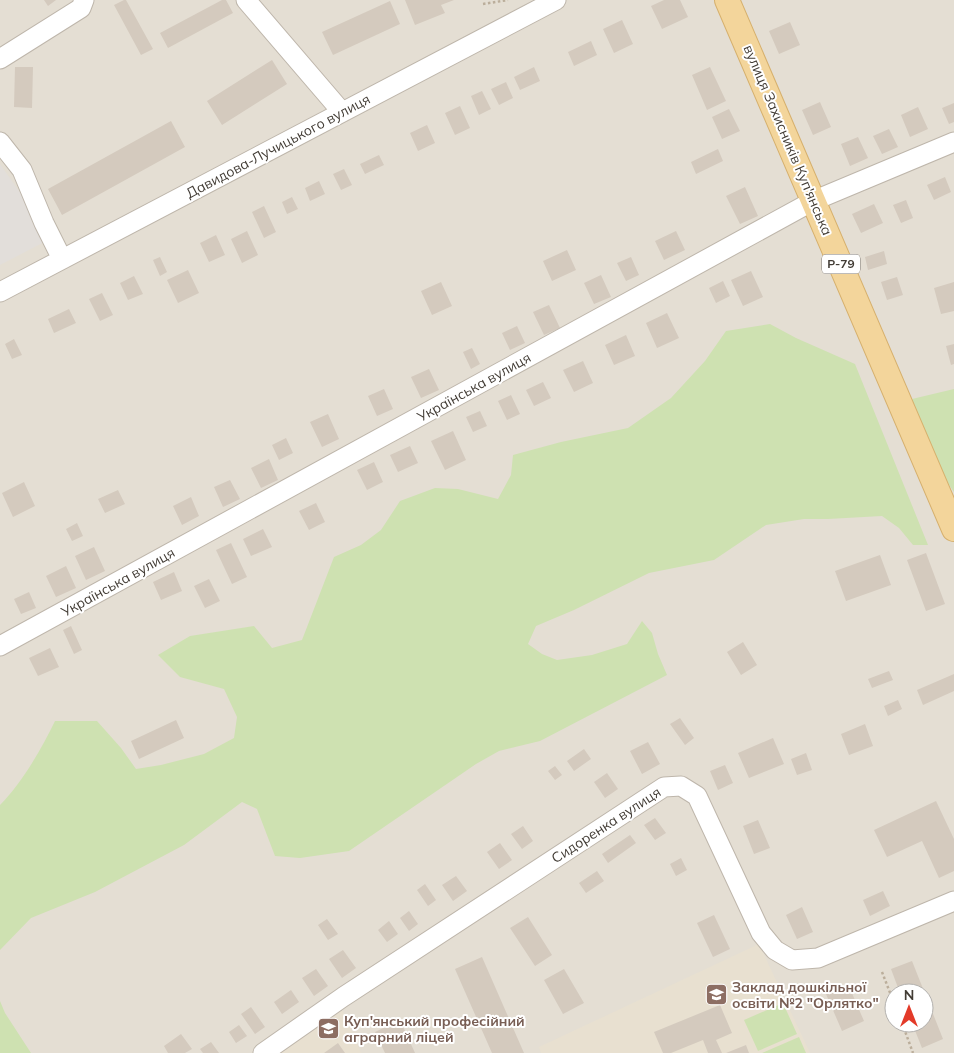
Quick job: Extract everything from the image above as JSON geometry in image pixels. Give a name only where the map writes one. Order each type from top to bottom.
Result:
[{"type":"main road","name":"вулиця Захисників Куп'янська","points":[[727,0],[954,528]]},
{"type":"street","points":[[0,59],[81,8],[84,0]]},
{"type":"street","points":[[246,0],[342,112]]},
{"type":"street","name":"Давидова-Лучицького вулиця","points":[[0,292],[556,0]]},
{"type":"street","points":[[0,142],[22,170],[44,223],[62,259]]},
{"type":"street","name":"Українська вулиця","points":[[0,646],[813,200],[954,142]]},
{"type":"street","name":"Сидоренка вулиця","points":[[262,1053],[343,997],[664,787],[681,786],[697,796],[761,933],[775,950],[792,960],[818,958],[954,901]]},
{"type":"path","points":[[483,4],[508,0]]},
{"type":"path","points":[[882,972],[886,983]]},
{"type":"path","points":[[906,1033],[913,1053]]},
{"type":"shaded area","points":[[0,0],[954,0],[954,1053],[0,1053]]},
{"type":"shaded area","points":[[0,164],[52,238],[0,265]]},
{"type":"shaded area","name":"Заклад дошкільної освіти №2 \"Орлятко\"","points":[[759,944],[810,1053],[541,1053],[539,1047]]},
{"type":"shaded area","name":"Куп'янський професійний аграрний ліцей","points":[[340,1005],[361,1053],[272,1053]]},
{"type":"green space","points":[[770,324],[796,338],[855,364],[928,545],[913,545],[899,528],[882,516],[804,519],[766,525],[714,560],[649,573],[574,610],[536,626],[528,644],[542,654],[557,660],[592,655],[627,644],[642,621],[652,633],[667,675],[540,741],[499,751],[476,764],[349,851],[300,858],[275,856],[257,809],[242,802],[184,845],[95,892],[31,918],[0,950],[0,805],[31,765],[55,721],[97,721],[121,748],[136,769],[204,754],[234,738],[237,717],[224,689],[180,677],[158,655],[190,636],[254,626],[272,648],[302,640],[334,557],[361,545],[381,530],[400,501],[435,488],[458,489],[498,499],[511,475],[513,455],[561,442],[628,428],[671,398],[705,361],[726,331]]},
{"type":"green space","points":[[954,389],[954,492],[935,465],[912,399]]},
{"type":"green space","points":[[0,1001],[5,1013],[31,1053],[0,1053]]},
{"type":"green space","points":[[783,1003],[797,1034],[758,1051],[744,1020]]},
{"type":"green space","points":[[799,1037],[806,1053],[762,1053]]},
{"type":"building","points":[[44,0],[56,0],[48,6]]},
{"type":"building","points":[[126,0],[153,49],[141,55],[114,5]]},
{"type":"building","points":[[222,0],[226,0],[233,13],[168,48],[160,33]]},
{"type":"building","points":[[405,0],[454,0],[441,5],[445,13],[415,25]]},
{"type":"building","points":[[664,0],[680,0],[688,17],[662,29],[651,6]]},
{"type":"building","points":[[390,1],[400,24],[333,55],[322,32]]},
{"type":"building","points":[[622,20],[633,44],[614,53],[603,29]]},
{"type":"building","points":[[790,22],[800,45],[779,54],[769,31]]},
{"type":"building","points":[[591,41],[597,55],[574,66],[568,52]]},
{"type":"building","points":[[272,60],[287,84],[222,125],[207,101]]},
{"type":"building","points":[[15,67],[33,67],[32,108],[14,107]]},
{"type":"building","points":[[534,67],[540,81],[520,90],[514,77]]},
{"type":"building","points":[[710,67],[726,101],[707,110],[692,75]]},
{"type":"building","points":[[506,82],[513,98],[499,105],[491,89]]},
{"type":"building","points":[[482,91],[491,109],[479,115],[471,96]]},
{"type":"building","points":[[820,102],[831,127],[813,135],[802,110]]},
{"type":"building","points":[[954,103],[954,122],[949,124],[942,108]]},
{"type":"building","points":[[460,106],[470,128],[455,135],[445,113]]},
{"type":"building","points":[[918,107],[928,129],[910,137],[901,115]]},
{"type":"building","points":[[729,109],[740,131],[722,139],[712,117]]},
{"type":"building","points":[[171,121],[185,147],[62,215],[48,189]]},
{"type":"building","points":[[427,125],[435,143],[418,151],[410,133]]},
{"type":"building","points":[[889,129],[898,147],[882,154],[873,136]]},
{"type":"building","points":[[858,137],[868,158],[850,166],[841,144]]},
{"type":"building","points":[[718,149],[723,161],[696,174],[691,162]]},
{"type":"building","points":[[379,155],[384,165],[365,174],[360,164]]},
{"type":"building","points":[[344,169],[352,185],[341,190],[333,174]]},
{"type":"building","points":[[945,177],[951,192],[934,200],[927,185]]},
{"type":"building","points":[[319,181],[325,194],[310,201],[305,188]]},
{"type":"building","points":[[745,187],[758,216],[740,224],[726,196]]},
{"type":"building","points":[[292,197],[298,209],[287,214],[282,202]]},
{"type":"building","points":[[906,200],[913,218],[901,223],[893,205]]},
{"type":"building","points":[[874,204],[883,223],[861,233],[852,214]]},
{"type":"building","points":[[264,206],[276,232],[264,238],[252,212]]},
{"type":"building","points":[[247,231],[258,255],[242,263],[231,239]]},
{"type":"building","points":[[676,231],[685,250],[664,260],[655,241]]},
{"type":"building","points":[[216,235],[225,255],[209,262],[200,243]]},
{"type":"building","points":[[567,250],[576,270],[552,281],[543,261]]},
{"type":"building","points":[[884,251],[887,264],[868,270],[865,257]]},
{"type":"building","points":[[160,257],[167,272],[160,276],[153,260]]},
{"type":"building","points":[[631,257],[639,275],[626,281],[617,263]]},
{"type":"building","points":[[188,270],[199,293],[178,303],[167,280]]},
{"type":"building","points":[[751,271],[763,297],[743,306],[731,280]]},
{"type":"building","points":[[601,275],[611,297],[594,304],[584,283]]},
{"type":"building","points":[[134,276],[143,294],[128,300],[120,283]]},
{"type":"building","points":[[897,277],[903,295],[887,300],[881,282]]},
{"type":"building","points":[[723,281],[730,296],[716,303],[709,288]]},
{"type":"building","points":[[441,282],[452,306],[432,315],[421,291]]},
{"type":"building","points":[[954,282],[954,311],[941,314],[934,288]]},
{"type":"building","points":[[102,293],[113,315],[100,321],[89,299]]},
{"type":"building","points":[[549,305],[560,328],[544,335],[533,312]]},
{"type":"building","points":[[69,309],[76,323],[54,333],[48,319]]},
{"type":"building","points":[[667,313],[679,338],[657,348],[646,323]]},
{"type":"building","points":[[517,326],[525,343],[510,350],[502,333]]},
{"type":"building","points":[[626,335],[635,356],[614,365],[605,345]]},
{"type":"building","points":[[14,339],[22,355],[12,359],[5,344]]},
{"type":"building","points":[[954,344],[954,364],[951,365],[946,346]]},
{"type":"building","points":[[472,348],[480,364],[471,369],[463,352]]},
{"type":"building","points":[[583,361],[593,383],[574,392],[563,370]]},
{"type":"building","points":[[429,369],[439,390],[421,398],[411,377]]},
{"type":"building","points":[[543,382],[551,398],[534,406],[526,390]]},
{"type":"building","points":[[384,389],[393,409],[377,416],[368,396]]},
{"type":"building","points":[[511,395],[520,414],[507,420],[498,401]]},
{"type":"building","points":[[480,411],[487,426],[473,432],[466,417]]},
{"type":"building","points":[[328,414],[339,439],[322,447],[310,422]]},
{"type":"building","points":[[453,431],[466,460],[445,470],[431,441]]},
{"type":"building","points":[[286,438],[293,453],[279,460],[272,445]]},
{"type":"building","points":[[410,446],[418,463],[398,472],[390,455]]},
{"type":"building","points":[[269,459],[278,480],[261,488],[251,468]]},
{"type":"building","points":[[374,462],[383,482],[367,490],[357,470]]},
{"type":"building","points":[[230,480],[240,499],[223,507],[214,487]]},
{"type":"building","points":[[24,482],[35,506],[13,517],[2,493]]},
{"type":"building","points":[[118,490],[125,504],[105,513],[98,499]]},
{"type":"building","points":[[191,497],[199,516],[182,525],[173,506]]},
{"type":"building","points":[[316,503],[325,522],[309,530],[299,511]]},
{"type":"building","points":[[77,523],[83,536],[72,541],[66,529]]},
{"type":"building","points":[[263,529],[272,547],[251,556],[243,539]]},
{"type":"building","points":[[231,543],[247,577],[232,584],[216,550]]},
{"type":"building","points":[[94,547],[105,571],[86,580],[75,556]]},
{"type":"building","points":[[926,553],[945,604],[926,611],[907,560]]},
{"type":"building","points":[[880,555],[891,585],[846,601],[835,571]]},
{"type":"building","points":[[66,566],[76,588],[56,597],[46,576]]},
{"type":"building","points":[[174,572],[182,591],[161,600],[153,582]]},
{"type":"building","points":[[209,579],[220,601],[205,608],[194,586]]},
{"type":"building","points":[[29,592],[36,608],[21,614],[14,599]]},
{"type":"building","points":[[71,626],[82,650],[74,654],[63,630]]},
{"type":"building","points":[[743,642],[757,665],[741,675],[727,652]]},
{"type":"building","points":[[50,648],[59,667],[38,676],[29,658]]},
{"type":"building","points":[[889,671],[893,680],[872,688],[868,679]]},
{"type":"building","points":[[954,674],[954,691],[923,705],[917,690]]},
{"type":"building","points":[[898,700],[902,709],[888,716],[884,706]]},
{"type":"building","points":[[680,718],[694,738],[685,745],[670,724]]},
{"type":"building","points":[[176,720],[184,738],[139,759],[131,741]]},
{"type":"building","points":[[865,724],[873,746],[849,755],[841,734]]},
{"type":"building","points":[[773,738],[784,764],[749,778],[738,753]]},
{"type":"building","points":[[648,742],[660,764],[642,774],[630,751]]},
{"type":"building","points":[[584,749],[591,759],[574,771],[567,761]]},
{"type":"building","points":[[806,753],[812,770],[797,775],[791,759]]},
{"type":"building","points":[[725,765],[733,783],[718,790],[710,771]]},
{"type":"building","points":[[555,766],[562,775],[555,780],[548,771]]},
{"type":"building","points":[[607,773],[618,789],[605,798],[594,782]]},
{"type":"building","points":[[936,801],[954,839],[954,871],[939,878],[922,841],[887,857],[874,830]]},
{"type":"building","points":[[655,818],[666,833],[655,840],[644,825]]},
{"type":"building","points":[[758,820],[770,848],[754,854],[743,826]]},
{"type":"building","points":[[523,826],[533,841],[522,849],[511,834]]},
{"type":"building","points":[[630,835],[636,843],[608,863],[602,854]]},
{"type":"building","points":[[500,843],[512,860],[499,869],[487,852]]},
{"type":"building","points":[[681,858],[687,870],[676,876],[670,864]]},
{"type":"building","points":[[597,871],[604,881],[586,893],[579,883]]},
{"type":"building","points":[[456,876],[467,891],[453,901],[442,885]]},
{"type":"building","points":[[425,884],[436,900],[428,906],[417,890]]},
{"type":"building","points":[[883,891],[890,906],[870,916],[863,900]]},
{"type":"building","points":[[802,907],[813,932],[797,939],[786,915]]},
{"type":"building","points":[[409,911],[418,924],[409,931],[400,918]]},
{"type":"building","points":[[714,915],[730,949],[713,957],[697,923]]},
{"type":"building","points":[[528,917],[552,955],[535,966],[510,928]]},
{"type":"building","points":[[327,919],[338,934],[328,940],[318,925]]},
{"type":"building","points":[[389,921],[398,934],[387,942],[378,930]]},
{"type":"building","points":[[343,950],[356,968],[342,978],[329,959]]},
{"type":"building","points":[[482,957],[524,1053],[492,1053],[455,969]]},
{"type":"building","points":[[912,961],[921,983],[896,983],[891,969]]},
{"type":"building","points":[[316,969],[328,986],[314,996],[302,978]]},
{"type":"building","points":[[564,969],[584,1003],[563,1014],[544,980]]},
{"type":"building","points":[[848,984],[864,1021],[842,1031],[826,994]]},
{"type":"building","points":[[291,990],[299,1002],[282,1014],[274,1002]]},
{"type":"building","points":[[720,1005],[732,1033],[716,1040],[722,1053],[708,1053],[703,1040],[671,1053],[663,1053],[654,1032]]},
{"type":"building","points":[[251,1007],[265,1027],[255,1034],[241,1014]]},
{"type":"building","points":[[934,1016],[943,1039],[922,1048],[916,1033],[934,1033]]},
{"type":"building","points":[[400,1020],[415,1053],[385,1053],[375,1032]]},
{"type":"building","points":[[239,1025],[247,1036],[236,1043],[229,1032]]},
{"type":"building","points":[[181,1034],[192,1049],[185,1053],[168,1053],[164,1046]]},
{"type":"building","points":[[211,1042],[219,1053],[203,1053],[200,1049]]},
{"type":"building","points":[[338,1043],[345,1053],[324,1053]]},
{"type":"building","points":[[746,1045],[749,1053],[726,1053]]},
{"type":"place","name":"Заклад дошкільної освіти №2 \"Орлятко\"","points":[[716,995]]},
{"type":"place","name":"Куп'янський професійний аграрний ліцей","points":[[328,1029]]}]
